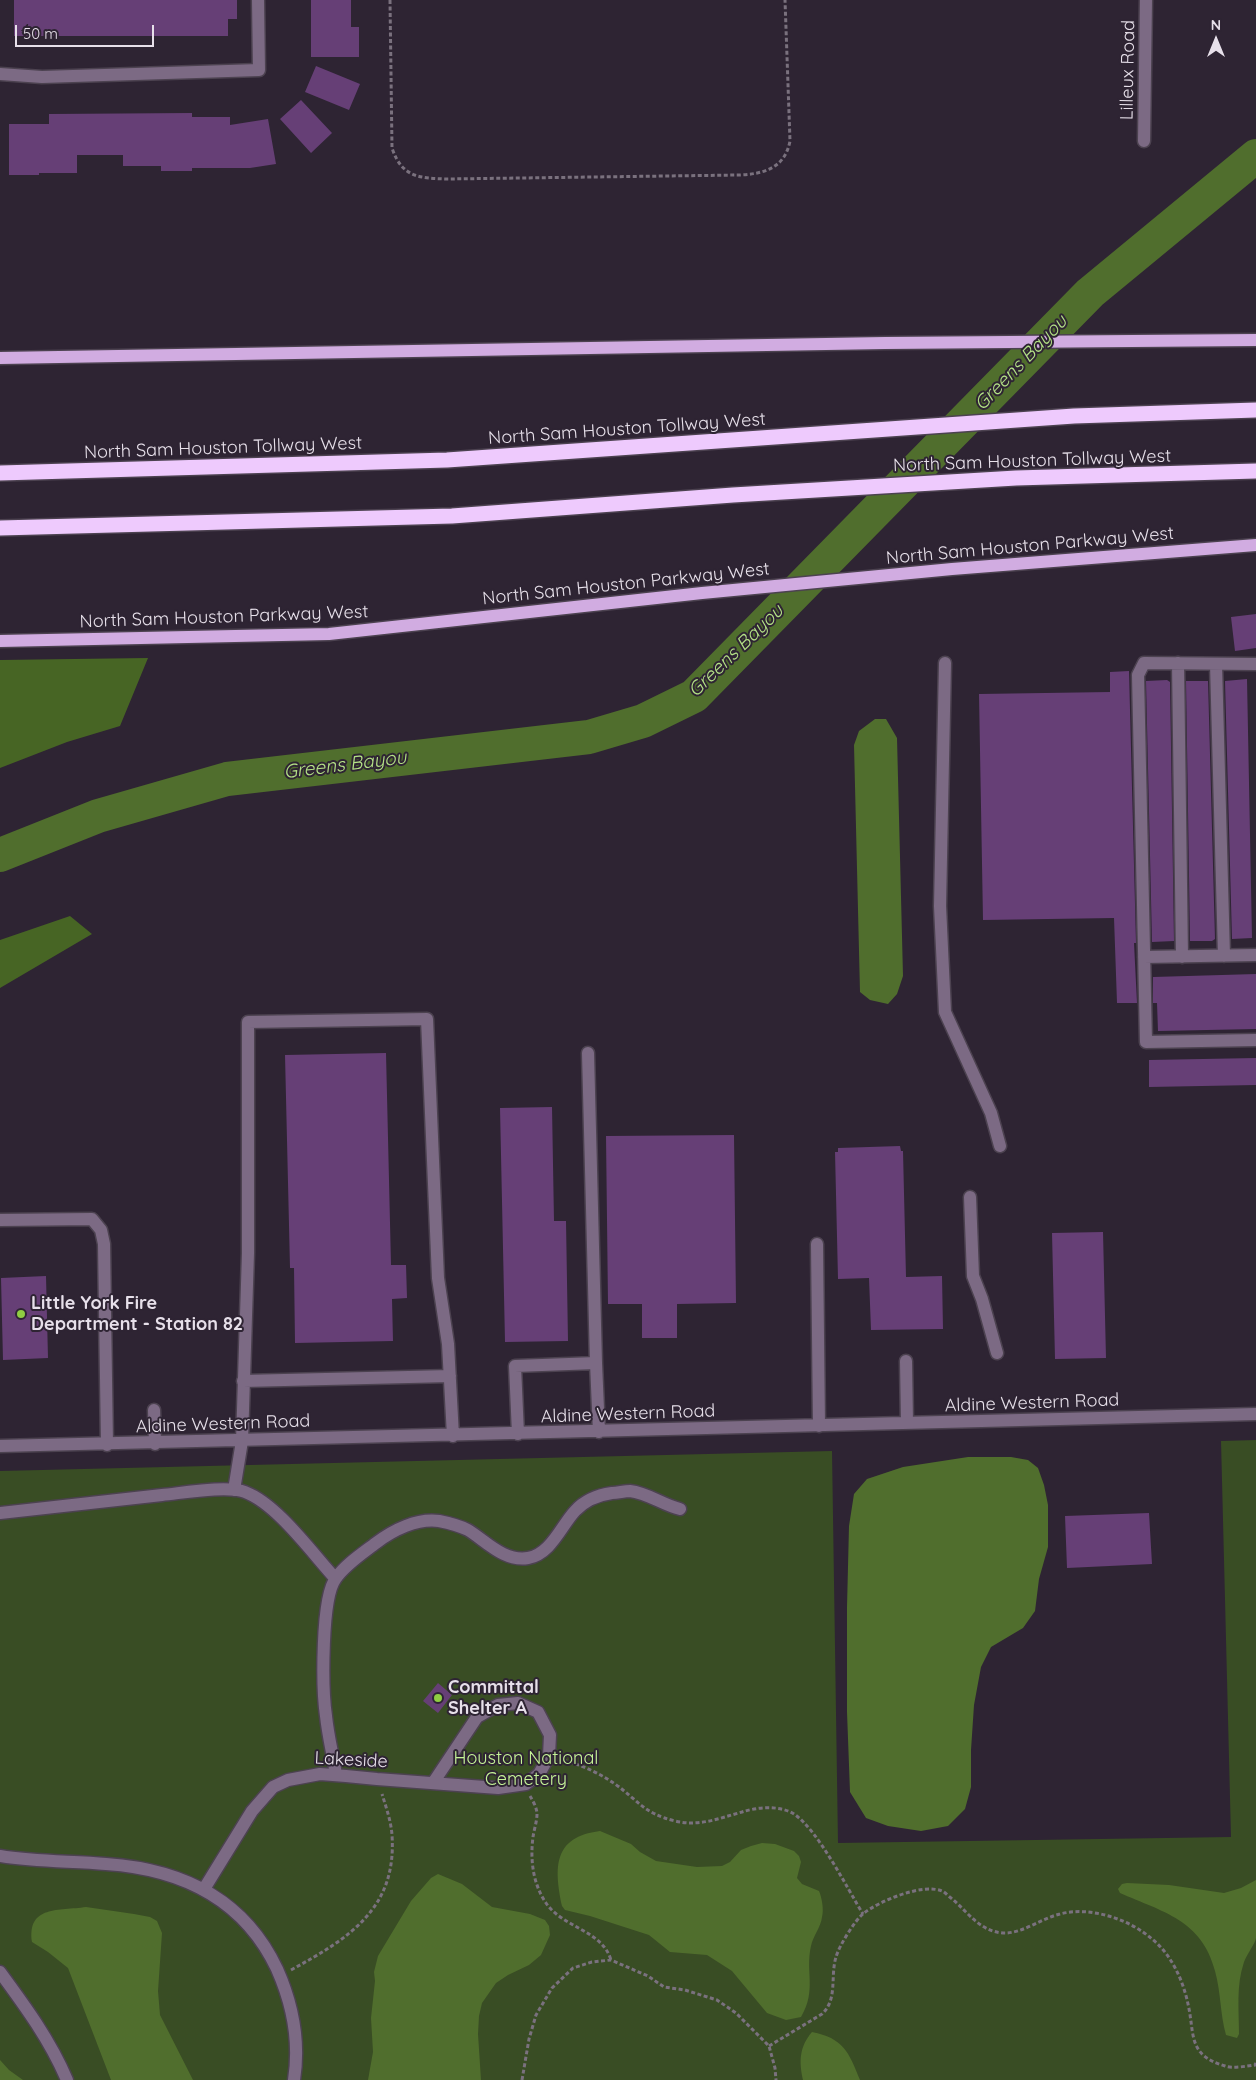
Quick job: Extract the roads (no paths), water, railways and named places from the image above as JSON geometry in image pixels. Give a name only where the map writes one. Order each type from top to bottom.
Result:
[{"type":"highway","name":"North Sam Houston Tollway West","points":[[0,473],[447,460],[1074,416],[1256,410]]},
{"type":"highway","name":"North Sam Houston Tollway West","points":[[0,528],[452,516],[733,495],[1016,478],[1256,471]]},
{"type":"main road","points":[[0,358],[885,343],[1256,340]]},
{"type":"main road","name":"North Sam Houston Parkway West","points":[[0,641],[329,634],[702,593],[952,569],[1256,546]]},
{"type":"street","points":[[0,74],[42,77],[259,70],[258,0]]},
{"type":"street","name":"Lilleux Road","points":[[1144,141],[1146,0]]},
{"type":"street","points":[[944,662],[940,906],[945,1012],[991,1113],[1000,1146]]},
{"type":"street","points":[[1256,664],[1144,663],[1138,675],[1146,1042],[1256,1040]]},
{"type":"street","points":[[1178,664],[1182,957]]},
{"type":"street","points":[[1216,664],[1224,956]]},
{"type":"street","points":[[1144,958],[1256,955]]},
{"type":"street","points":[[234,1490],[242,1441],[248,1253],[248,1022],[426,1019],[438,1278],[448,1344],[453,1436]]},
{"type":"street","points":[[588,1053],[599,1432]]},
{"type":"street","points":[[970,1197],[973,1276],[998,1353]]},
{"type":"street","points":[[0,1220],[92,1220],[101,1230],[104,1244],[107,1445]]},
{"type":"street","points":[[817,1244],[819,1426]]},
{"type":"street","points":[[906,1360],[907,1424]]},
{"type":"street","points":[[518,1434],[514,1366],[596,1363]]},
{"type":"street","points":[[243,1381],[450,1376]]},
{"type":"street","points":[[154,1410],[156,1444]]},
{"type":"street","name":"Aldine Western Road","points":[[0,1446],[156,1444],[1256,1414]]},
{"type":"street","points":[[0,1513],[188,1493],[234,1490],[244,1492],[263,1501],[335,1578]]},
{"type":"street","points":[[336,1775],[324,1698],[326,1612],[335,1578],[383,1538],[404,1527],[419,1522],[436,1521],[456,1524],[499,1551],[520,1559],[542,1552],[552,1542],[575,1510],[600,1495],[629,1491],[680,1509]]},
{"type":"street","name":"Lakeside","points":[[204,1889],[252,1811],[274,1787],[288,1780],[320,1774],[377,1779],[498,1788],[526,1784],[539,1774],[549,1756],[550,1735],[538,1712],[518,1703],[498,1705],[476,1717],[434,1783]]},
{"type":"street","points":[[0,1856],[131,1866],[169,1875],[204,1889],[225,1903],[251,1928],[272,1958],[280,1976],[292,2013],[296,2033],[294,2080]]},
{"type":"street","points":[[0,1972],[25,2005],[67,2080]]},
{"type":"waterway","name":"Greens Bayou","points":[[0,855],[98,816],[227,779],[589,737],[643,721],[694,696],[1090,293],[1256,156]]},
{"type":"place","name":"Little York Fire Department - Station 82","points":[[21,1314]]},
{"type":"place","name":"Committal Shelter A","points":[[438,1698]]},
{"type":"park label","name":"Houston National Cemetery","points":[[526,1769]]}]
